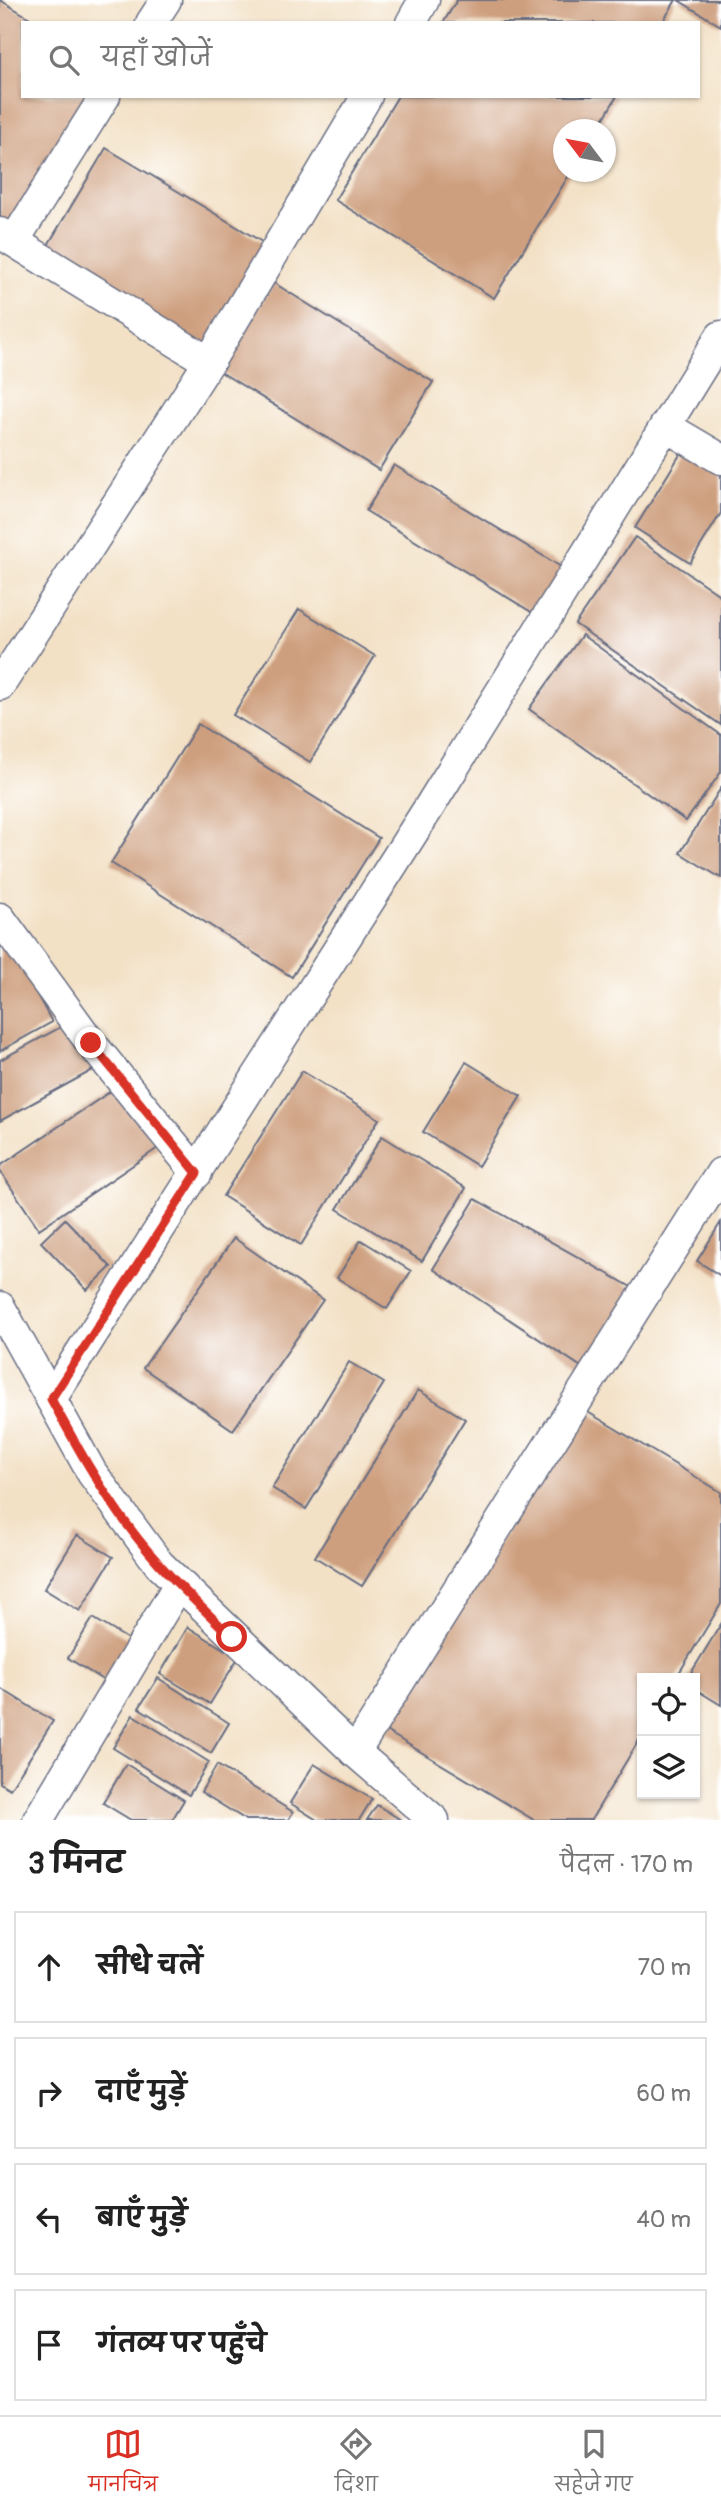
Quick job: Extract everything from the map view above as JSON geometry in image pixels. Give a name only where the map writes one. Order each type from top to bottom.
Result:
[{"type":"street","points":[[152,21],[166,0]]},
{"type":"street","points":[[412,21],[424,0]]},
{"type":"street","points":[[104,98],[7,237],[208,362]]},
{"type":"street","points":[[0,685],[208,362],[366,98]]},
{"type":"street","points":[[51,1399],[197,1173],[721,336]]},
{"type":"street","points":[[665,426],[721,459]]},
{"type":"street","points":[[0,918],[91,1043],[197,1173]]},
{"type":"street","points":[[355,1752],[721,1173]]},
{"type":"street","points":[[0,1307],[92,1474],[130,1528],[178,1584],[355,1752],[434,1820]]},
{"type":"street","points":[[38,1820],[178,1584]]},
{"type":"building","points":[[0,0],[35,21],[21,21],[21,98],[89,98],[11,226],[0,220]]},
{"type":"building","points":[[457,0],[676,0],[663,21],[444,21]]},
{"type":"building","points":[[678,0],[721,0],[721,26]]},
{"type":"building","points":[[397,98],[616,98],[603,119],[553,119],[553,182],[565,182],[494,298],[335,200]]},
{"type":"building","points":[[106,148],[272,248],[208,354],[42,255]]},
{"type":"building","points":[[274,283],[433,382],[379,470],[219,371]]},
{"type":"building","points":[[686,445],[721,467],[721,513],[690,563],[635,528]]},
{"type":"building","points":[[394,465],[571,573],[543,619],[366,511]]},
{"type":"building","points":[[635,537],[721,596],[721,725],[575,624]]},
{"type":"building","points":[[299,609],[375,656],[310,762],[233,715]]},
{"type":"building","points":[[582,635],[721,735],[721,772],[686,821],[529,709]]},
{"type":"building","points":[[198,724],[379,838],[292,977],[111,863]]},
{"type":"building","points":[[721,788],[721,878],[680,853]]},
{"type":"building","points":[[3,933],[52,1022],[0,1051],[0,935]]},
{"type":"building","points":[[68,1023],[93,1070],[0,1121],[0,1060]]},
{"type":"building","points":[[466,1062],[521,1096],[478,1166],[423,1132]]},
{"type":"building","points":[[302,1071],[379,1119],[301,1245],[223,1196]]},
{"type":"building","points":[[117,1087],[158,1148],[39,1229],[0,1171],[0,1166]]},
{"type":"building","points":[[382,1136],[466,1188],[422,1261],[337,1209]]},
{"type":"building","points":[[475,1199],[633,1288],[583,1368],[433,1269]]},
{"type":"building","points":[[65,1219],[111,1267],[87,1290],[41,1242]]},
{"type":"building","points":[[721,1222],[721,1276],[697,1261]]},
{"type":"building","points":[[234,1238],[323,1300],[233,1430],[143,1368]]},
{"type":"building","points":[[361,1240],[411,1271],[387,1309],[337,1278]]},
{"type":"building","points":[[349,1362],[384,1383],[306,1509],[272,1488]]},
{"type":"building","points":[[418,1390],[465,1419],[362,1586],[315,1557]]},
{"type":"building","points":[[581,1408],[721,1492],[721,1604],[679,1673],[637,1673],[637,1743],[591,1820],[534,1820],[386,1731]]},
{"type":"building","points":[[77,1535],[113,1557],[80,1611],[44,1589]]},
{"type":"building","points":[[93,1618],[131,1641],[106,1682],[68,1658]]},
{"type":"building","points":[[721,1624],[721,1705],[700,1692],[700,1673],[691,1673]]},
{"type":"building","points":[[188,1627],[238,1658],[210,1704],[160,1674]]},
{"type":"building","points":[[158,1678],[229,1723],[211,1753],[139,1708]]},
{"type":"building","points":[[0,1688],[53,1721],[10,1789],[0,1783]]},
{"type":"building","points":[[133,1715],[209,1762],[189,1795],[113,1748]]},
{"type":"building","points":[[126,1764],[184,1800],[172,1820],[131,1820],[103,1803]]},
{"type":"building","points":[[314,1764],[372,1799],[359,1820],[317,1820],[290,1803]]},
{"type":"building","points":[[217,1765],[293,1812],[288,1820],[246,1820],[201,1792]]},
{"type":"building","points":[[377,1805],[401,1820],[367,1820]]},
{"type":"route","points":[[91,1043],[197,1173],[51,1399],[92,1474],[130,1528],[159,1564],[232,1637]]}]
